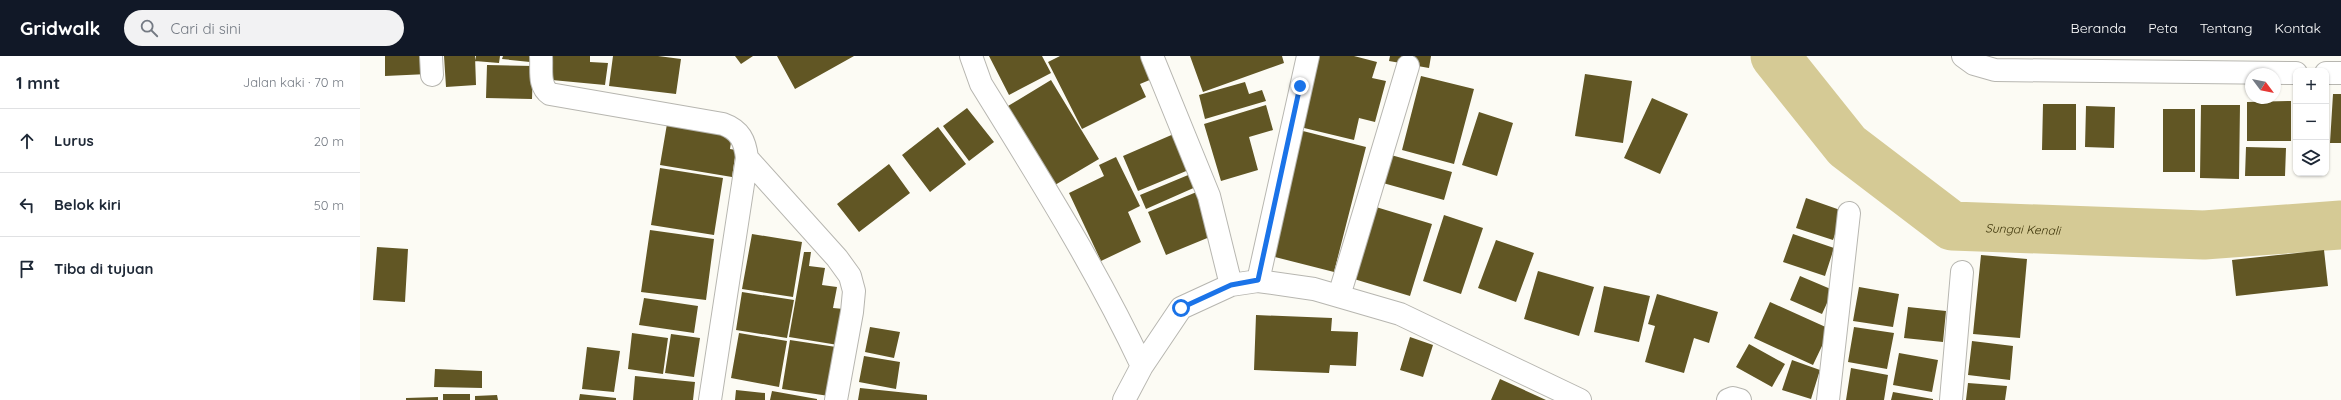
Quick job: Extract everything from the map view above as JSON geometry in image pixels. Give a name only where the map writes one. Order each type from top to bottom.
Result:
[{"type":"street","points":[[542,56],[542,84],[544,91],[550,94],[723,124],[732,127],[745,143],[747,158],[710,400]]},
{"type":"street","points":[[971,56],[981,84],[1077,241],[1118,314],[1142,366]]},
{"type":"street","points":[[1152,56],[1209,196],[1231,285]]},
{"type":"street","points":[[1258,280],[1308,56]]},
{"type":"street","points":[[1963,56],[1974,64],[1996,70],[2293,72]]},
{"type":"street","points":[[2296,68],[2297,56]]},
{"type":"street","points":[[1339,296],[1408,66]]},
{"type":"street","points":[[2329,73],[2341,73]]},
{"type":"street","points":[[747,158],[837,258],[850,276],[854,292],[852,312],[836,400]]},
{"type":"street","points":[[1828,400],[1849,213]]},
{"type":"street","points":[[1951,400],[1962,272]]},
{"type":"street","points":[[1124,400],[1142,366],[1181,308],[1231,285],[1258,280],[1314,289],[1400,314],[1580,400]]},
{"type":"street","points":[[1728,400],[1733,398],[1740,400]]},
{"type":"building","points":[[385,56],[427,56],[428,74],[385,76]]},
{"type":"building","points":[[444,56],[475,56],[476,85],[446,87]]},
{"type":"building","points":[[476,56],[500,56],[499,63],[475,61]]},
{"type":"building","points":[[503,56],[531,56],[530,62],[502,59]]},
{"type":"building","points":[[545,56],[590,56],[590,62],[608,63],[605,85],[552,80],[553,64],[544,63]]},
{"type":"building","points":[[613,56],[658,56],[681,59],[676,94],[609,86]]},
{"type":"building","points":[[735,56],[753,56],[741,64]]},
{"type":"building","points":[[777,56],[854,56],[795,89]]},
{"type":"building","points":[[989,56],[1042,56],[1051,73],[1009,95]]},
{"type":"building","points":[[1060,56],[1141,56],[1152,79],[1140,84],[1146,97],[1082,129],[1048,62]]},
{"type":"building","points":[[1190,56],[1282,56],[1284,63],[1203,92]]},
{"type":"building","points":[[1319,56],[1354,56],[1377,62],[1372,78],[1386,81],[1375,122],[1359,118],[1354,140],[1300,127]]},
{"type":"building","points":[[1390,56],[1431,56],[1429,68],[1389,61]]},
{"type":"building","points":[[487,65],[533,66],[532,99],[486,98]]},
{"type":"building","points":[[1585,74],[1632,81],[1623,143],[1575,136]]},
{"type":"building","points":[[1421,76],[1474,89],[1454,164],[1402,150]]},
{"type":"building","points":[[1051,80],[1099,159],[1055,185],[1008,106]]},
{"type":"building","points":[[1245,82],[1249,94],[1262,90],[1266,101],[1205,119],[1199,95]]},
{"type":"building","points":[[2333,94],[2341,94],[2341,143],[2330,143]]},
{"type":"building","points":[[1652,98],[1688,114],[1660,174],[1624,158]]},
{"type":"building","points":[[2281,101],[2291,101],[2291,141],[2247,141],[2247,104],[2281,104]]},
{"type":"building","points":[[2043,104],[2076,104],[2076,150],[2042,150]]},
{"type":"building","points":[[1266,105],[1273,130],[1249,137],[1258,170],[1221,181],[1204,124]]},
{"type":"building","points":[[2201,105],[2240,105],[2239,179],[2200,178]]},
{"type":"building","points":[[2086,106],[2115,107],[2114,148],[2085,147]]},
{"type":"building","points":[[967,108],[994,142],[969,161],[943,126]]},
{"type":"building","points":[[2163,109],[2195,109],[2195,172],[2163,172]]},
{"type":"building","points":[[1479,112],[1513,123],[1497,176],[1462,165]]},
{"type":"building","points":[[668,118],[733,129],[730,149],[736,150],[732,177],[660,165]]},
{"type":"building","points":[[938,127],[966,164],[930,192],[902,155]]},
{"type":"building","points":[[1299,130],[1366,147],[1334,272],[1267,255]]},
{"type":"building","points":[[1176,133],[1191,169],[1138,191],[1123,156]]},
{"type":"building","points":[[2246,147],[2286,148],[2285,176],[2245,176]]},
{"type":"building","points":[[1391,155],[1452,172],[1444,200],[1383,183]]},
{"type":"building","points":[[1116,157],[1140,206],[1128,212],[1141,242],[1101,261],[1069,193],[1104,176],[1099,165]]},
{"type":"building","points":[[889,164],[910,193],[859,232],[837,204]]},
{"type":"building","points":[[660,168],[723,178],[714,235],[651,225]]},
{"type":"building","points":[[1193,173],[1198,186],[1146,209],[1140,195]]},
{"type":"building","points":[[1199,191],[1217,234],[1166,255],[1148,212]]},
{"type":"building","points":[[1806,198],[1843,211],[1833,240],[1796,228]]},
{"type":"building","points":[[1376,207],[1432,224],[1410,296],[1354,279]]},
{"type":"building","points":[[1444,215],[1483,228],[1461,294],[1423,281]]},
{"type":"building","points":[[650,230],[714,239],[706,300],[641,292]]},
{"type":"building","points":[[752,234],[802,242],[793,297],[742,289]]},
{"type":"building","points":[[1793,234],[1834,248],[1825,276],[1783,262]]},
{"type":"building","points":[[1496,240],[1534,253],[1516,302],[1478,288]]},
{"type":"building","points":[[377,247],[408,249],[405,302],[373,300]]},
{"type":"building","points":[[2324,250],[2328,286],[2236,296],[2232,260]]},
{"type":"building","points":[[804,252],[811,252],[809,266],[825,268],[822,285],[837,287],[833,308],[844,309],[838,345],[789,337]]},
{"type":"building","points":[[1981,255],[2027,259],[2020,338],[1973,334]]},
{"type":"building","points":[[1538,271],[1594,287],[1579,336],[1524,319]]},
{"type":"building","points":[[1800,276],[1833,290],[1822,314],[1790,300]]},
{"type":"building","points":[[1604,286],[1650,296],[1639,342],[1594,332]]},
{"type":"building","points":[[1859,287],[1899,294],[1893,327],[1853,321]]},
{"type":"building","points":[[742,292],[794,300],[787,338],[736,330]]},
{"type":"building","points":[[1657,294],[1718,312],[1709,343],[1694,338],[1684,373],[1645,362],[1655,326],[1648,324]]},
{"type":"building","points":[[644,298],[698,306],[694,333],[639,325]]},
{"type":"building","points":[[1770,302],[1830,329],[1813,365],[1754,338]]},
{"type":"building","points":[[1908,307],[1946,311],[1943,342],[1904,338]]},
{"type":"building","points":[[1256,315],[1332,318],[1331,331],[1358,332],[1356,366],[1330,365],[1329,373],[1254,370]]},
{"type":"building","points":[[870,327],[900,332],[894,358],[865,352]]},
{"type":"building","points":[[1854,327],[1894,333],[1887,369],[1848,362]]},
{"type":"building","points":[[632,333],[668,338],[663,374],[628,369]]},
{"type":"building","points":[[739,333],[787,341],[779,387],[731,378]]},
{"type":"building","points":[[671,334],[700,338],[694,377],[665,373]]},
{"type":"building","points":[[1410,337],[1433,345],[1423,377],[1400,370]]},
{"type":"building","points":[[790,340],[836,347],[829,396],[782,389]]},
{"type":"building","points":[[1972,341],[2013,346],[2010,380],[1968,375]]},
{"type":"building","points":[[1749,344],[1785,364],[1772,387],[1736,367]]},
{"type":"building","points":[[587,347],[620,351],[614,392],[582,389]]},
{"type":"building","points":[[1899,353],[1938,360],[1932,392],[1893,385]]},
{"type":"building","points":[[864,356],[900,362],[896,389],[859,382]]},
{"type":"building","points":[[1792,360],[1820,370],[1811,399],[1782,390]]},
{"type":"building","points":[[1851,368],[1888,375],[1884,400],[1846,400]]},
{"type":"building","points":[[435,369],[482,371],[482,388],[434,387]]},
{"type":"building","points":[[635,376],[695,382],[693,400],[633,400]]},
{"type":"building","points":[[1500,379],[1546,400],[1491,400]]},
{"type":"building","points":[[1968,383],[2007,386],[2005,400],[1966,400]]},
{"type":"building","points":[[860,388],[927,395],[927,400],[858,400]]},
{"type":"building","points":[[736,390],[765,393],[765,400],[735,400]]},
{"type":"building","points":[[772,391],[817,399],[817,400],[770,400]]},
{"type":"building","points":[[1893,392],[1933,399],[1933,400],[1891,400]]},
{"type":"building","points":[[443,394],[470,394],[470,400],[443,400]]},
{"type":"building","points":[[580,394],[616,398],[616,400],[579,400]]},
{"type":"building","points":[[497,395],[498,400],[475,400],[475,396]]},
{"type":"building","points":[[438,397],[438,400],[406,400],[406,398]]},
{"type":"waterway","name":"Sungai Kenali","points":[[1775,56],[1847,146],[1952,226],[2204,235],[2341,225]]},
{"type":"route","points":[[1181,308],[1231,285],[1258,280],[1300,86]]}]
